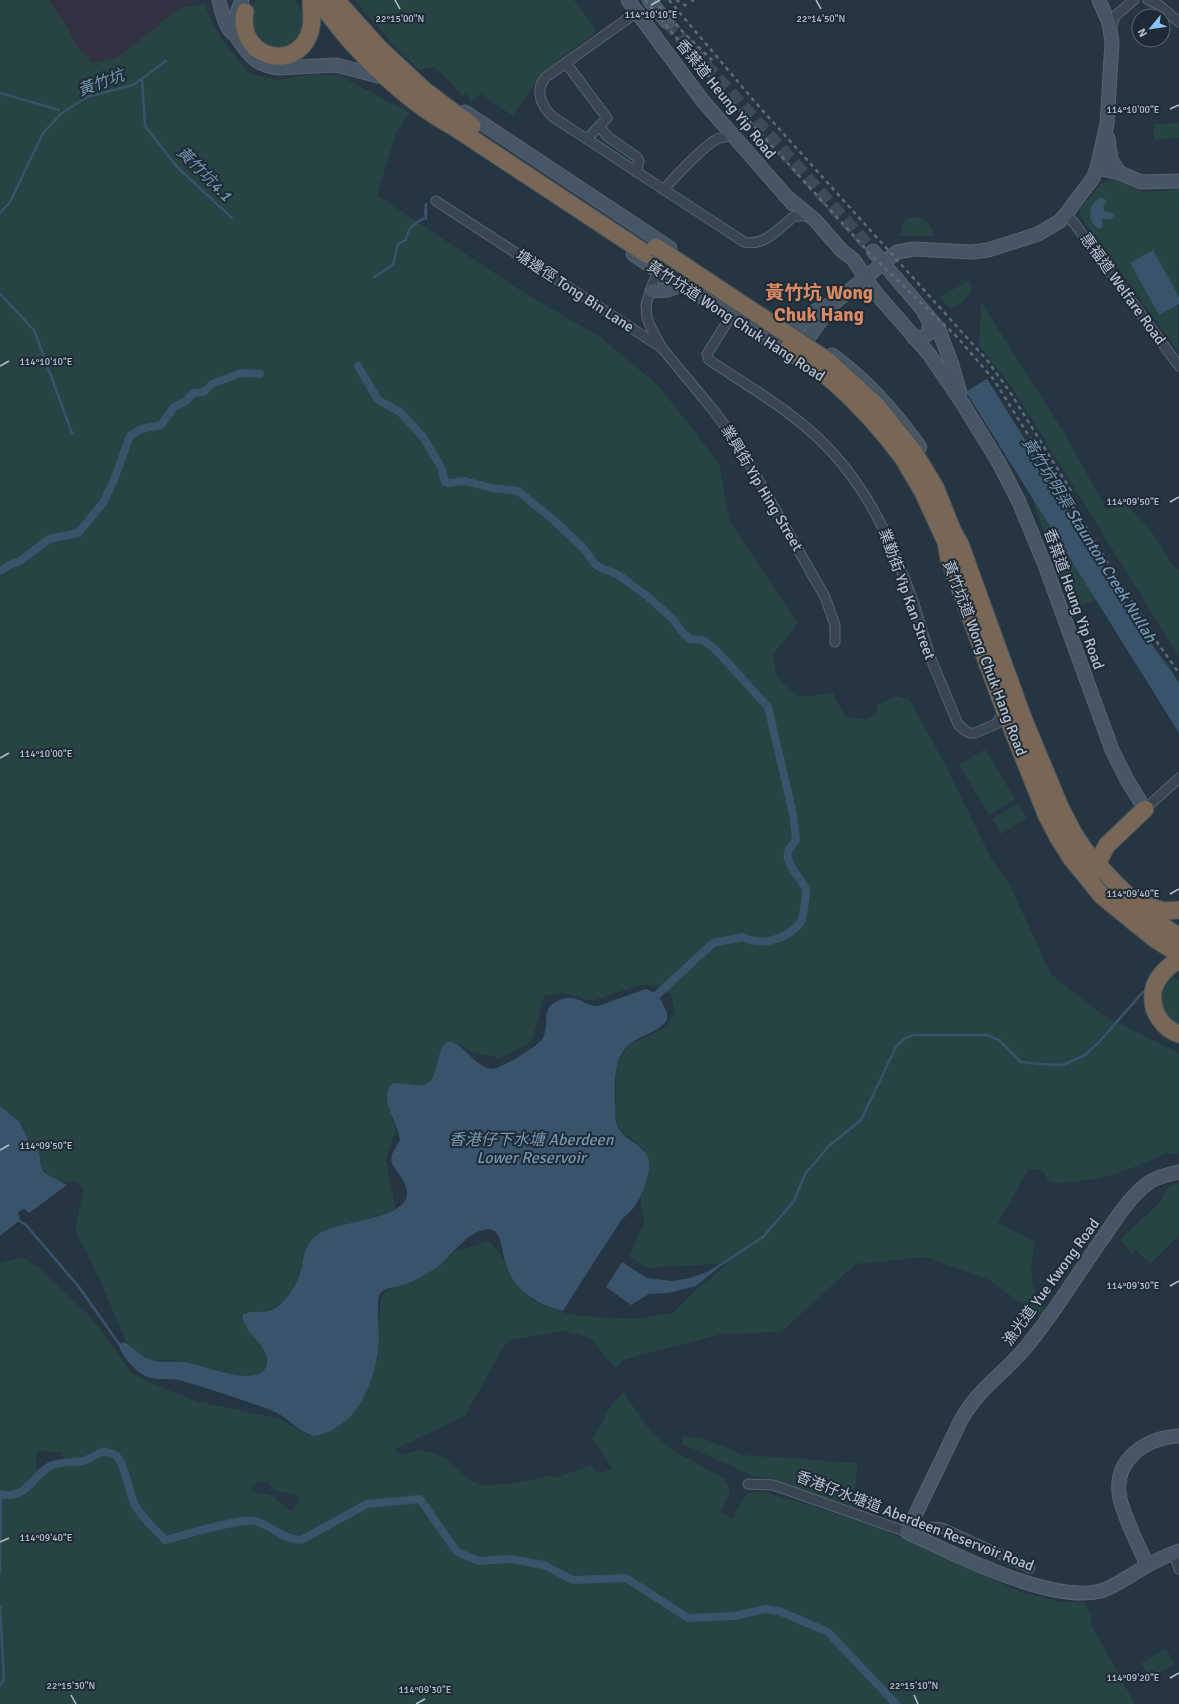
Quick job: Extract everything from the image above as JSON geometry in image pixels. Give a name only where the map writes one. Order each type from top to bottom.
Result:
[{"type":"highway","points":[[245,5],[244,18],[246,31],[254,47],[270,56],[285,56],[298,50],[307,41],[312,20],[311,0]]},
{"type":"highway","name":"黃竹坑道 Wong Chuk Hang Road","points":[[317,0],[360,50],[387,78],[442,112]]},
{"type":"highway","name":"黃竹坑道 Wong Chuk Hang Road","points":[[342,4],[379,48],[424,90],[442,112]]},
{"type":"highway","points":[[442,112],[454,126],[535,174],[820,370],[908,454],[935,487],[953,532],[960,544]]},
{"type":"highway","points":[[908,454],[923,492],[946,542],[949,559]]},
{"type":"highway","name":"黃竹坑道 Wong Chuk Hang Road","points":[[960,544],[1023,718],[1060,807],[1074,834],[1100,869],[1150,917],[1179,937]]},
{"type":"highway","name":"黃竹坑道 Wong Chuk Hang Road","points":[[949,559],[1005,711],[1047,816],[1071,858],[1102,896],[1177,958]]},
{"type":"highway","points":[[1100,869],[1099,860],[1107,845],[1145,809]]},
{"type":"highway","points":[[1074,834],[1090,843],[1107,845]]},
{"type":"highway","points":[[1136,902],[1164,912],[1179,910]]},
{"type":"highway","points":[[1177,958],[1163,990],[1162,998],[1169,1018],[1179,1025]]},
{"type":"highway","points":[[1177,958],[1161,974],[1152,995],[1153,1003],[1160,1021],[1166,1028],[1179,1034]]},
{"type":"street","points":[[219,0],[227,6],[245,5]]},
{"type":"street","points":[[219,0],[229,29],[236,36],[242,47],[250,57],[271,67],[287,68],[336,65],[354,68],[387,78]]},
{"type":"street","name":"香葉道 Heung Yip Road","points":[[628,0],[702,100],[732,136],[803,216],[820,232],[828,236]]},
{"type":"street","points":[[789,352],[808,338],[834,303],[897,252],[914,250],[972,252],[988,250],[1038,234],[1060,221],[1090,184],[1097,168],[1107,124],[1112,62],[1111,32],[1106,15],[1099,0]]},
{"type":"street","points":[[1111,32],[1115,16],[1133,0]]},
{"type":"street","points":[[1148,0],[1159,5],[1179,22]]},
{"type":"street","points":[[667,22],[651,1],[566,63],[543,81],[540,90],[541,100],[549,113],[739,240],[750,244],[761,242],[795,216],[803,216]]},
{"type":"street","points":[[236,36],[236,15],[245,5]]},
{"type":"street","points":[[672,60],[672,52],[676,46]]},
{"type":"street","points":[[566,63],[607,118],[587,139]]},
{"type":"street","name":"黃竹坑道 Wong Chuk Hang Road","points":[[949,559],[939,543],[909,480],[880,438],[834,384],[789,352],[683,286],[674,282],[450,133],[442,112],[464,111],[808,338],[863,380],[913,437],[944,489],[960,529],[960,544]]},
{"type":"street","points":[[1107,124],[1111,160],[1120,173]]},
{"type":"street","points":[[599,126],[608,137],[637,157],[638,161],[636,172]]},
{"type":"street","points":[[664,190],[670,181],[712,142],[721,138],[732,136]]},
{"type":"street","points":[[1097,168],[1120,173],[1136,181],[1146,183],[1179,181]]},
{"type":"street","name":"香葉道 Heung Yip Road","points":[[787,197],[815,220],[842,252],[855,262],[875,292],[934,360],[999,463],[1019,502],[1045,565],[1112,750],[1126,780],[1145,809]]},
{"type":"street","name":"塘邊徑 Tong Bin Lane","points":[[436,202],[662,348]]},
{"type":"street","name":"惠福道 Welfare Road","points":[[1066,214],[1179,366]]},
{"type":"street","points":[[900,283],[898,264],[901,259],[914,250]]},
{"type":"street","name":"香葉道 Heung Yip Road","points":[[873,251],[938,328],[947,350],[963,404]]},
{"type":"street","points":[[662,273],[677,252]]},
{"type":"street","name":"香葉道 Heung Yip Road","points":[[842,252],[851,268],[852,288]]},
{"type":"street","points":[[652,291],[668,290],[683,286],[682,274],[690,267],[696,265]]},
{"type":"street","name":"塘邊徑 Tong Bin Lane","points":[[662,273],[659,286],[652,291],[646,305],[647,318],[662,348]]},
{"type":"street","points":[[794,330],[815,311],[834,303]]},
{"type":"street","points":[[914,338],[926,336],[930,329],[924,311]]},
{"type":"street","name":"業勤街 Yip Kan Street","points":[[731,316],[707,354],[709,360],[790,414],[811,431],[839,460],[864,492],[883,527],[896,556],[931,659],[958,724],[964,730],[970,733],[975,733],[996,724],[1005,711]]},
{"type":"street","name":"業興街 Yip Hing Street","points":[[662,348],[714,411],[738,444],[825,597],[835,626],[836,642]]},
{"type":"street","points":[[934,360],[942,357],[947,350]]},
{"type":"street","points":[[1145,809],[1179,778]]},
{"type":"street","name":"漁光道 Yue Kwong Road","points":[[906,1532],[961,1420],[971,1404],[985,1387],[1032,1341],[1110,1227],[1130,1201],[1148,1183],[1162,1176],[1179,1172]]},
{"type":"street","points":[[1147,1566],[1122,1504],[1119,1492],[1120,1479],[1127,1461],[1137,1450],[1156,1439],[1179,1436]]},
{"type":"street","name":"香港仔水塘道 Aberdeen Reservoir Road","points":[[748,1484],[773,1485],[906,1532],[994,1571],[1034,1584],[1077,1593],[1102,1591],[1176,1552]]},
{"type":"street","points":[[931,1527],[942,1528],[1030,1568]]},
{"type":"street","points":[[1176,1552],[1179,1569]]},
{"type":"shaded area","points":[[31,0],[194,0],[191,4],[197,24],[76,100]]},
{"type":"green space","points":[[0,0],[49,0],[69,30],[76,45],[92,63],[117,58],[180,8],[204,3],[219,36],[249,73],[277,80],[317,74],[341,76],[410,113],[396,133],[377,195],[526,294],[599,336],[659,386],[719,463],[730,521],[798,623],[773,654],[776,676],[797,696],[813,696],[833,692],[845,716],[864,719],[876,714],[877,705],[896,696],[909,699],[944,762],[991,858],[1009,883],[1051,974],[1108,1019],[1179,1053],[1179,1155],[1168,1153],[1125,1171],[1097,1179],[1058,1183],[1048,1180],[1041,1169],[1028,1170],[998,1223],[1035,1242],[1031,1269],[1033,1285],[1039,1301],[1045,1310],[1041,1318],[989,1280],[926,1257],[856,1264],[781,1332],[722,1334],[623,1360],[615,1368],[590,1338],[564,1331],[507,1341],[465,1416],[395,1449],[398,1455],[419,1450],[436,1453],[446,1459],[469,1479],[478,1484],[486,1485],[512,1484],[548,1476],[558,1477],[591,1465],[598,1473],[612,1469],[592,1437],[600,1427],[608,1410],[623,1392],[650,1430],[671,1449],[726,1480],[730,1493],[721,1512],[733,1519],[739,1505],[748,1493],[763,1492],[880,1528],[1021,1592],[1060,1602],[1084,1602],[1091,1615],[1091,1624],[1135,1704],[0,1704],[0,1263],[22,1257],[38,1267],[91,1317],[132,1373],[160,1387],[200,1402],[281,1419],[309,1435],[336,1428],[345,1422],[360,1401],[371,1376],[378,1350],[382,1296],[389,1290],[417,1280],[437,1267],[454,1252],[489,1241],[505,1261],[508,1271],[523,1292],[534,1301],[572,1315],[634,1319],[673,1313],[691,1294],[729,1263],[648,1268],[629,1257],[644,1223],[640,1196],[647,1178],[643,1148],[620,1130],[616,1122],[616,1068],[618,1061],[630,1044],[666,1027],[675,1013],[671,995],[654,985],[640,985],[592,1001],[564,993],[544,996],[533,1038],[527,1045],[499,1058],[473,1052],[455,1043],[441,1050],[436,1072],[428,1083],[388,1089],[389,1110],[396,1128],[386,1160],[396,1209],[366,1220],[324,1231],[313,1238],[304,1254],[298,1279],[290,1293],[273,1308],[257,1313],[262,1345],[266,1352],[267,1360],[265,1370],[258,1375],[237,1375],[184,1361],[151,1360],[139,1354],[127,1343],[93,1265],[75,1230],[83,1192],[81,1185],[75,1181],[60,1182],[46,1174],[41,1167],[39,1151],[29,1141],[21,1122],[0,1106]],"holes":[[[37,1451],[62,1452],[64,1464],[52,1467],[42,1475],[36,1468]],[[258,1482],[269,1483],[274,1491],[297,1495],[299,1499],[293,1510],[289,1510],[273,1496],[252,1491],[252,1487]]]},
{"type":"green space","points":[[256,0],[294,0],[302,15],[300,32],[296,39],[282,48],[273,48],[256,41],[250,24],[249,15]]},
{"type":"green space","points":[[354,0],[574,0],[597,31],[542,73],[513,116],[481,94],[471,102],[466,94],[462,96],[434,67],[419,70],[398,50]]},
{"type":"green space","points":[[1179,123],[1179,138],[1154,140],[1153,124]]},
{"type":"green space","points":[[1108,180],[1117,180],[1136,190],[1145,192],[1179,189],[1178,351],[1079,215],[1080,210],[1100,184]]},
{"type":"green space","points":[[912,217],[927,222],[935,236],[899,236],[903,223]]},
{"type":"green space","points":[[970,280],[972,290],[963,302],[951,309],[939,297]]},
{"type":"green space","points":[[981,302],[1065,434],[1107,510],[1122,502],[1146,525],[1170,562],[1179,569],[1179,657],[1013,389],[979,345]]},
{"type":"green space","points":[[1032,498],[1096,600],[1071,609]]},
{"type":"green space","points":[[985,749],[1015,799],[989,815],[959,765]]},
{"type":"green space","points":[[1018,803],[1027,818],[1001,834],[992,819]]},
{"type":"green space","points":[[1159,966],[1179,980],[1179,1036],[1166,1034],[1144,1013],[1146,987]]},
{"type":"green space","points":[[1176,1183],[1179,1184],[1179,1236],[1150,1264],[1136,1250],[1132,1254],[1120,1240],[1162,1200],[1163,1194],[1168,1188]]},
{"type":"green space","points":[[683,1436],[703,1438],[743,1455],[858,1463],[853,1506],[750,1475],[682,1444]]},
{"type":"green space","points":[[1166,1649],[1175,1664],[1150,1678],[1141,1663]]},
{"type":"water","points":[[1102,197],[1107,201],[1103,207],[1104,211],[1113,213],[1114,216],[1111,219],[1102,219],[1103,226],[1100,229],[1092,222],[1090,213],[1094,203]]},
{"type":"water","points":[[1153,250],[1179,297],[1179,304],[1159,315],[1130,263]]},
{"type":"water","name":"黃竹坑明渠 Staunton Creek Nullah","points":[[988,378],[1179,683],[1179,733],[966,392]]},
{"type":"water","name":"香港仔下水塘 Aberdeen Lower Reservoir","points":[[646,989],[658,994],[667,1013],[667,1020],[656,1030],[627,1046],[622,1053],[615,1076],[615,1093],[616,1122],[624,1135],[646,1154],[649,1161],[647,1178],[638,1202],[621,1222],[563,1311],[544,1305],[519,1288],[508,1271],[500,1242],[495,1231],[487,1229],[472,1235],[443,1262],[425,1275],[412,1282],[386,1289],[381,1293],[378,1303],[379,1338],[377,1353],[374,1369],[363,1399],[354,1412],[343,1423],[330,1431],[314,1436],[303,1431],[273,1411],[179,1380],[145,1376],[125,1357],[119,1344],[124,1342],[145,1358],[162,1362],[185,1362],[218,1371],[245,1376],[256,1375],[264,1371],[267,1362],[266,1355],[246,1326],[243,1320],[243,1314],[269,1311],[286,1299],[292,1291],[298,1278],[309,1243],[317,1235],[326,1230],[387,1213],[397,1208],[407,1197],[406,1186],[391,1161],[392,1154],[400,1140],[399,1133],[388,1106],[387,1092],[390,1085],[400,1083],[422,1085],[427,1083],[434,1076],[442,1048],[444,1044],[448,1042],[453,1042],[458,1045],[483,1066],[496,1068],[521,1055],[542,1039],[545,1033],[546,1016],[548,1010],[551,1005],[557,1001],[566,998],[574,998],[594,1006],[598,1006]]},
{"type":"water","points":[[0,1106],[20,1122],[29,1141],[39,1151],[43,1171],[67,1185],[29,1213],[24,1209],[18,1212],[20,1219],[19,1221],[0,1236]]},
{"type":"water","points":[[622,1262],[647,1278],[672,1281],[690,1278],[707,1272],[715,1267],[717,1269],[696,1286],[669,1293],[649,1294],[631,1305],[606,1287]]},
{"type":"pier","points":[[988,376],[1179,680],[1155,649],[986,377]]},
{"type":"waterway","name":"黃竹坑","points":[[0,213],[10,202],[43,133],[62,113],[87,97],[133,85],[166,61]]},
{"type":"waterway","name":"黃竹坑4.1","points":[[142,79],[145,126],[177,167],[232,218]]},
{"type":"waterway","points":[[0,93],[59,110]]},
{"type":"waterway","points":[[374,277],[393,265],[398,244],[406,240],[408,232],[413,226],[426,218],[426,204],[425,214]]},
{"type":"waterway","points":[[0,294],[34,330],[72,433]]},
{"type":"waterway","points":[[358,366],[378,400],[400,412],[423,437],[441,467],[445,482],[465,481],[492,488],[518,491],[557,523],[584,549],[595,564],[603,569],[617,574],[647,596],[672,618],[683,633],[690,639],[703,640],[716,650],[768,707],[793,814],[796,840],[788,851],[788,859],[806,891],[802,920],[796,928],[774,940],[758,941],[743,937],[713,943],[658,994]]},
{"type":"waterway","points":[[0,571],[9,565],[20,561],[49,539],[78,533],[103,503],[114,480],[130,436],[141,429],[161,425],[174,407],[186,401],[193,393],[204,392],[212,384],[241,373],[260,374]]},
{"type":"waterway","points":[[716,1268],[763,1237],[794,1201],[805,1174],[829,1146],[861,1120],[896,1047],[905,1038],[915,1035],[987,1035],[999,1040],[1021,1062],[1063,1065],[1085,1055],[1099,1042],[1143,992]]},
{"type":"waterway","points":[[19,1221],[26,1225],[79,1287],[119,1344]]},
{"type":"waterway","points":[[0,1494],[17,1494],[23,1491],[44,1471],[54,1464],[83,1461],[103,1452],[109,1452],[115,1455],[122,1464],[133,1500],[138,1510],[165,1540],[226,1524],[249,1521],[262,1523],[283,1535],[301,1540],[367,1504],[420,1499],[457,1552],[479,1561],[510,1559],[544,1565],[573,1580],[626,1578],[688,1618],[734,1616],[766,1609],[779,1611],[828,1632],[896,1704]]},
{"type":"waterway","points":[[0,1572],[1,1495]]},
{"type":"waterway","points":[[0,1607],[4,1680],[0,1685]]},
{"type":"tunnel","points":[[667,22],[873,251]]},
{"type":"railway","points":[[645,0],[704,71],[872,256],[958,338],[994,380],[1159,645],[1179,673]]},
{"type":"railway","points":[[654,0],[683,32],[713,61]]},
{"type":"railway","points":[[669,0],[755,102],[987,360],[1010,392],[1073,494]]},
{"type":"railway","points":[[676,0],[690,8]]},
{"type":"district","name":"黃竹坑 Wong Chuk Hang","points":[[819,304]]}]
